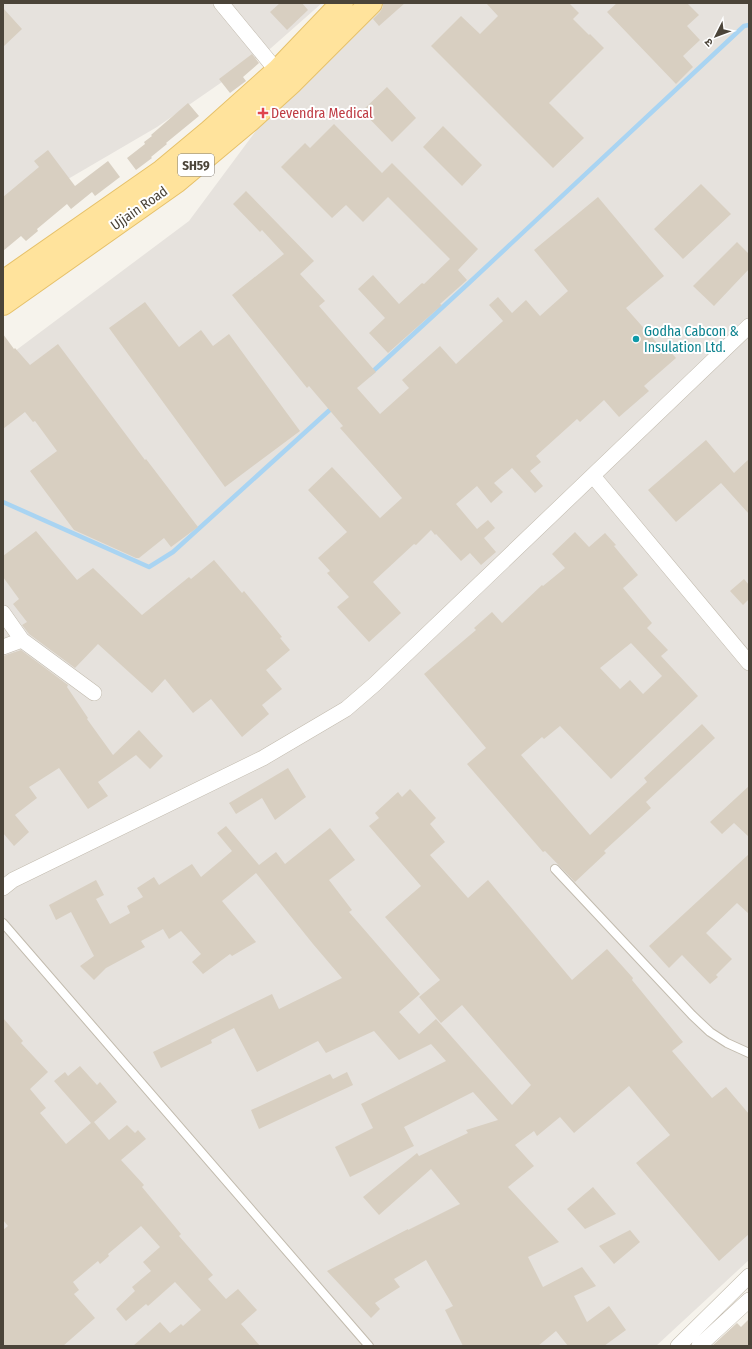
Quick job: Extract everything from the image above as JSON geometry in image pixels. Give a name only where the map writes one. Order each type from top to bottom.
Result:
[{"type":"main road","name":"Ujjain Road","points":[[3,304],[176,182],[249,121],[342,3]]},
{"type":"main road","name":"Ujjain Road","points":[[3,282],[162,171],[210,131],[284,77],[371,3]]},
{"type":"street","points":[[221,3],[284,77]]},
{"type":"street","points":[[3,888],[13,880],[263,758],[346,709],[375,684],[749,326]]},
{"type":"street","points":[[593,476],[749,663]]},
{"type":"street","points":[[3,612],[22,640],[94,692]]},
{"type":"street","points":[[3,647],[22,640]]},
{"type":"street","points":[[678,1346],[749,1276]]},
{"type":"street","points":[[699,1346],[749,1300]]},
{"type":"lane","points":[[555,869],[692,1015],[710,1032],[727,1043],[749,1053]]},
{"type":"lane","points":[[3,922],[369,1346]]},
{"type":"shaded area","points":[[3,3],[322,3],[271,48],[157,127],[3,217]]},
{"type":"shaded area","points":[[374,3],[749,3],[749,1260],[656,1346],[3,1346],[3,360],[189,221],[284,93]]},
{"type":"building","points":[[280,3],[302,3],[308,10],[287,30],[270,12]]},
{"type":"building","points":[[383,3],[405,3],[379,26],[373,19],[380,12],[383,7]]},
{"type":"building","points":[[486,3],[569,3],[579,13],[573,19],[604,48],[549,103],[584,138],[553,168],[431,46],[461,16],[480,34],[498,16]]},
{"type":"building","points":[[617,3],[687,3],[699,15],[687,26],[700,40],[683,56],[693,67],[676,84],[607,12]]},
{"type":"building","points":[[3,8],[22,29],[3,47]]},
{"type":"building","points":[[252,54],[259,63],[243,77],[246,81],[230,93],[219,79]]},
{"type":"building","points":[[387,87],[416,118],[392,142],[362,111]]},
{"type":"building","points":[[188,103],[199,116],[166,143],[167,144],[151,157],[152,158],[136,170],[127,158],[145,144],[144,142],[152,136],[151,135]]},
{"type":"building","points":[[334,124],[382,173],[392,163],[478,249],[458,270],[467,280],[440,304],[442,305],[388,353],[369,333],[385,318],[358,289],[373,275],[399,304],[422,283],[424,284],[450,259],[388,197],[363,222],[346,205],[332,218],[281,167],[305,143],[310,148]]},
{"type":"building","points":[[443,126],[482,165],[462,186],[423,147]]},
{"type":"building","points":[[48,150],[75,186],[108,161],[120,177],[95,196],[92,192],[71,209],[67,204],[37,229],[38,231],[26,241],[21,236],[3,251],[3,197],[39,167],[34,161]]},
{"type":"building","points":[[701,184],[731,214],[683,259],[654,229]]},
{"type":"building","points":[[246,191],[314,261],[300,274],[325,301],[319,306],[376,372],[357,388],[380,414],[409,388],[402,380],[440,346],[456,364],[503,321],[489,305],[498,297],[512,313],[526,300],[540,316],[568,291],[534,250],[598,197],[664,276],[626,308],[664,351],[667,348],[676,358],[644,386],[649,391],[619,417],[604,400],[580,422],[577,419],[536,456],[541,462],[530,471],[543,486],[535,493],[512,468],[494,483],[503,492],[491,503],[477,486],[456,504],[477,529],[488,520],[495,528],[484,538],[496,552],[481,565],[470,553],[461,561],[431,530],[373,582],[401,613],[369,642],[337,607],[349,597],[327,573],[330,571],[318,558],[347,532],[308,490],[332,467],[380,518],[402,498],[340,428],[343,426],[309,386],[307,388],[232,295],[284,254],[262,230],[260,232],[233,204]]},
{"type":"building","points":[[737,242],[749,254],[749,269],[714,306],[693,286]]},
{"type":"building","points":[[145,302],[179,347],[201,330],[213,346],[229,334],[300,431],[225,487],[109,328]]},
{"type":"building","points":[[3,334],[14,349],[15,348],[30,365],[58,344],[145,460],[146,459],[198,527],[171,547],[164,538],[139,558],[74,530],[30,471],[57,451],[35,421],[33,422],[25,412],[3,429]]},
{"type":"building","points":[[706,440],[734,473],[749,459],[749,514],[721,483],[676,522],[648,490]]},
{"type":"building","points":[[36,531],[77,580],[93,568],[142,615],[189,577],[191,579],[214,560],[242,593],[244,591],[282,637],[280,638],[290,650],[266,670],[282,689],[262,705],[269,714],[242,737],[211,699],[193,713],[165,679],[152,693],[98,644],[75,668],[29,634],[22,625],[27,622],[13,604],[19,599],[3,577],[3,556]]},
{"type":"building","points":[[575,532],[589,547],[605,533],[616,545],[614,546],[638,575],[623,588],[652,623],[647,628],[668,650],[661,656],[698,696],[611,779],[560,726],[544,739],[542,737],[521,755],[590,835],[647,782],[644,778],[702,724],[715,738],[646,802],[651,808],[604,851],[606,853],[575,882],[545,851],[543,852],[467,764],[486,748],[424,674],[476,630],[474,628],[492,612],[502,623],[542,585],[543,586],[565,568],[552,554]],"holes":[[[631,643],[662,676],[643,694],[630,680],[620,689],[600,668]]]},
{"type":"building","points":[[744,579],[749,585],[749,599],[743,605],[730,591]]},
{"type":"building","points":[[21,650],[68,685],[67,687],[88,718],[87,719],[113,755],[139,730],[163,756],[150,769],[136,755],[98,782],[108,796],[88,809],[59,768],[29,787],[37,798],[15,815],[29,832],[14,846],[3,833],[3,656]]},
{"type":"building","points":[[288,768],[306,797],[275,820],[262,798],[236,814],[229,803]]},
{"type":"building","points":[[749,786],[749,837],[734,823],[722,834],[710,822]]},
{"type":"building","points":[[410,789],[436,818],[430,824],[445,842],[430,855],[468,898],[488,880],[572,980],[607,949],[633,978],[632,980],[683,1042],[672,1051],[712,1098],[726,1087],[749,1114],[749,1234],[719,1261],[636,1163],[670,1135],[629,1086],[574,1133],[560,1117],[537,1136],[534,1131],[515,1145],[534,1166],[508,1187],[559,1242],[528,1257],[543,1287],[582,1267],[596,1286],[574,1296],[587,1322],[609,1306],[626,1330],[604,1346],[568,1346],[556,1331],[538,1346],[463,1346],[445,1310],[453,1306],[426,1260],[394,1279],[400,1287],[375,1303],[380,1309],[371,1318],[327,1271],[460,1204],[431,1169],[379,1215],[363,1197],[417,1153],[419,1156],[468,1133],[466,1130],[498,1120],[473,1092],[404,1127],[414,1146],[350,1177],[335,1147],[373,1128],[361,1104],[446,1061],[431,1044],[399,1060],[374,1031],[326,1053],[318,1041],[257,1072],[234,1028],[211,1040],[212,1043],[161,1068],[153,1052],[272,994],[279,1009],[342,978],[256,873],[222,901],[256,942],[232,956],[230,954],[203,974],[192,962],[201,954],[181,931],[169,939],[163,929],[141,941],[145,947],[106,968],[94,980],[80,966],[94,956],[71,912],[56,920],[49,905],[96,880],[104,895],[96,899],[110,924],[130,913],[127,906],[143,897],[137,888],[154,877],[159,885],[192,864],[201,877],[232,851],[217,833],[226,826],[259,865],[276,852],[285,864],[330,828],[355,860],[329,880],[352,910],[349,912],[420,994],[399,1012],[419,1034],[436,1019],[512,1105],[531,1085],[462,1005],[441,1023],[419,997],[440,980],[385,917],[421,886],[369,826],[379,818],[375,813],[398,792],[402,797]]},
{"type":"building","points":[[749,854],[749,914],[737,903],[706,933],[732,959],[716,975],[718,977],[710,984],[682,955],[669,968],[649,946]]},
{"type":"building","points":[[3,1018],[23,1041],[21,1043],[48,1072],[30,1089],[46,1108],[40,1113],[66,1144],[91,1123],[54,1081],[65,1072],[68,1076],[80,1066],[97,1085],[100,1082],[117,1102],[94,1122],[109,1140],[127,1125],[135,1133],[138,1130],[146,1139],[121,1160],[144,1185],[142,1187],[181,1234],[179,1236],[213,1275],[208,1279],[226,1299],[238,1289],[257,1310],[241,1324],[260,1346],[133,1346],[160,1322],[170,1333],[181,1324],[183,1326],[201,1310],[175,1282],[148,1306],[146,1304],[126,1321],[116,1309],[135,1291],[132,1287],[151,1271],[143,1262],[160,1247],[141,1226],[108,1254],[109,1256],[100,1264],[98,1261],[73,1282],[79,1290],[74,1294],[95,1318],[63,1346],[3,1346],[3,1230],[8,1226],[3,1220]]},
{"type":"building","points":[[347,1072],[353,1085],[259,1129],[251,1110],[330,1074],[333,1079]]},
{"type":"building","points":[[593,1187],[616,1214],[585,1229],[567,1209]]},
{"type":"building","points":[[630,1230],[640,1242],[614,1264],[599,1246]]},
{"type":"building","points":[[749,1319],[749,1346],[712,1346],[737,1323],[741,1327]]},
{"type":"waterway","points":[[370,374],[744,26],[749,25]]},
{"type":"waterway","points":[[3,502],[149,567],[173,552],[333,407]]},
{"type":"place","name":"Devendra Medical","points":[[263,113]]},
{"type":"place","name":"Godha Cabcon & Insulation Ltd.","points":[[636,339]]}]
